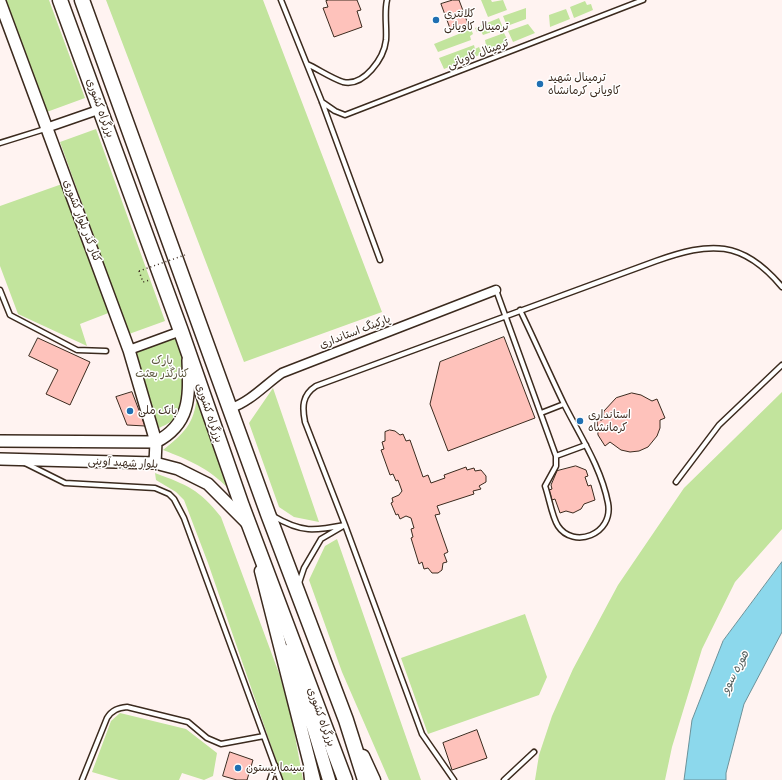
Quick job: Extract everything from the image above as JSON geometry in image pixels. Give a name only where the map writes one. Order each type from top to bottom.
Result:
[{"type":"highway","name":"بزرگراه کشوری","points":[[60,0],[181,330],[249,526],[345,780]]},
{"type":"highway","name":"بزرگراه کشوری","points":[[82,0],[231,408],[268,514],[297,587],[346,720],[365,780]]},
{"type":"main road","name":"کنار گذر بلوار کشوری","points":[[0,2],[129,350],[156,442],[155,463]]},
{"type":"main road","name":"بلوار شهید آوینی","points":[[0,440],[156,442],[174,431],[186,408],[189,397],[188,353]]},
{"type":"main road","name":"بلوار شهید آوینی","points":[[0,459],[155,463],[178,469],[208,484],[249,526]]},
{"type":"main road","points":[[249,526],[314,780]]},
{"type":"main road","points":[[264,565],[329,780]]},
{"type":"main road","points":[[346,720],[374,780]]},
{"type":"street","points":[[46,128],[101,109]]},
{"type":"street","name":"پارکینگ استانداری","points":[[231,408],[243,404],[264,385],[282,373],[496,290]]},
{"type":"street","points":[[129,350],[181,330]]},
{"type":"lane","points":[[281,0],[322,102],[380,260]]},
{"type":"lane","points":[[306,64],[344,82],[352,82],[364,76],[376,65],[382,55],[386,42],[387,0]]},
{"type":"lane","name":"ترمینال کاویانی","points":[[322,102],[335,111],[345,115],[643,0]]},
{"type":"lane","points":[[0,143],[46,128]]},
{"type":"lane","points":[[454,780],[422,734],[345,525],[305,422],[303,406],[307,394],[316,386],[506,315],[670,256],[703,248],[731,250],[747,256],[762,265],[782,287]]},
{"type":"lane","points":[[0,290],[10,315],[77,350],[106,351]]},
{"type":"lane","points":[[496,290],[556,456],[556,466],[545,486],[558,526],[572,535],[590,536],[604,528],[609,512],[597,466],[564,404],[520,310]]},
{"type":"lane","points":[[676,482],[719,425],[782,365]]},
{"type":"lane","points":[[541,413],[564,404]]},
{"type":"lane","points":[[556,456],[586,445]]},
{"type":"lane","points":[[18,459],[65,483],[147,486],[162,490],[174,498],[184,518],[280,780]]},
{"type":"lane","points":[[268,514],[285,523],[318,531],[345,525]]},
{"type":"lane","points":[[297,587],[304,568],[321,539],[345,525]]},
{"type":"lane","points":[[82,780],[107,718],[113,711],[122,707],[188,722],[207,738],[221,744],[264,736]]},
{"type":"lane","points":[[305,745],[307,780]]},
{"type":"lane","points":[[504,780],[534,752]]},
{"type":"lane","points":[[270,780],[275,765]]},
{"type":"path","points":[[143,282],[139,271],[185,255]]},
{"type":"green space","points":[[3,0],[49,0],[85,98],[44,113]]},
{"type":"green space","points":[[106,0],[263,0],[382,312],[244,362]]},
{"type":"green space","points":[[481,0],[491,0],[492,2],[503,0],[507,10],[488,17]]},
{"type":"green space","points":[[585,1],[587,5],[591,4],[593,10],[574,18],[570,7]]},
{"type":"green space","points":[[526,8],[526,19],[507,26],[503,16]]},
{"type":"green space","points":[[566,9],[570,19],[550,27],[549,15]]},
{"type":"green space","points":[[499,18],[503,28],[483,35],[481,31],[477,32],[475,28]]},
{"type":"green space","points":[[528,24],[535,33],[513,42],[508,31]]},
{"type":"green space","points":[[471,29],[473,34],[470,36],[471,40],[438,52],[434,44]]},
{"type":"green space","points":[[504,33],[509,43],[484,53],[482,46],[486,45],[485,40]]},
{"type":"green space","points":[[474,45],[475,49],[479,47],[482,54],[444,69],[439,58]]},
{"type":"green space","points":[[96,129],[165,321],[129,334],[60,142]]},
{"type":"green space","points":[[62,184],[111,312],[80,324],[87,346],[18,314],[0,266],[0,206]]},
{"type":"green space","name":"پارک کنارگذر بعثت","points":[[177,337],[184,369],[185,391],[179,411],[173,420],[159,428],[135,353]]},
{"type":"green space","points":[[273,388],[319,522],[294,517],[279,507],[249,423]]},
{"type":"green space","points":[[782,392],[782,529],[735,582],[702,649],[672,747],[665,780],[535,780],[539,755],[552,716],[573,669],[618,585],[684,488]]},
{"type":"green space","points":[[197,396],[228,488],[221,481],[198,465],[163,450],[187,428],[196,406]]},
{"type":"green space","points":[[155,473],[192,489],[206,500],[221,517],[280,676],[293,725],[303,780],[283,780],[208,563],[184,500],[176,492],[156,480]]},
{"type":"green space","points":[[337,539],[421,780],[389,780],[342,672],[309,580],[325,546]]},
{"type":"green space","points":[[525,614],[547,677],[539,695],[428,734],[401,658]]},
{"type":"green space","points":[[120,713],[186,729],[217,753],[213,776],[204,780],[182,773],[179,780],[119,780],[92,772],[111,721]]},
{"type":"water","name":"هوره سوو","points":[[782,562],[782,632],[744,704],[726,773],[726,780],[684,780],[692,720],[723,641]]},
{"type":"building","points":[[357,0],[361,10],[357,11],[362,27],[334,37],[323,8],[328,7],[326,1]]},
{"type":"building","points":[[453,0],[459,0],[468,24],[451,31],[441,4]]},
{"type":"building","points":[[504,337],[535,418],[448,451],[430,404],[440,362]]},
{"type":"building","points":[[38,338],[90,362],[70,405],[46,394],[58,370],[29,356]]},
{"type":"building","name":"بانک ملی","points":[[132,392],[145,426],[127,425],[116,397]]},
{"type":"building","points":[[632,393],[641,395],[652,401],[657,399],[665,418],[660,420],[660,428],[657,436],[648,447],[639,451],[630,452],[621,450],[610,442],[605,446],[598,435],[597,420],[602,420],[604,411],[616,398]]},
{"type":"building","points":[[390,430],[395,431],[400,435],[403,434],[406,441],[410,440],[423,477],[428,475],[431,483],[445,478],[444,475],[466,467],[467,470],[474,468],[475,471],[481,470],[486,476],[486,482],[479,486],[481,489],[473,491],[474,494],[437,506],[440,514],[435,515],[448,552],[444,554],[447,562],[443,563],[442,570],[438,573],[432,573],[428,568],[424,569],[422,562],[419,564],[411,538],[413,537],[411,529],[414,528],[411,518],[406,516],[400,519],[398,514],[396,515],[391,503],[393,502],[392,498],[399,495],[402,491],[398,480],[396,481],[393,474],[390,475],[381,450],[384,449],[382,442],[385,441],[385,432]]},
{"type":"building","points":[[576,466],[586,470],[588,476],[585,477],[588,486],[591,485],[595,500],[584,504],[581,509],[573,513],[566,511],[560,513],[555,499],[552,500],[549,490],[552,489],[551,485],[557,471]]},
{"type":"building","points":[[477,730],[487,758],[452,770],[443,743]]},
{"type":"building","name":"سینما بیستون","points":[[230,752],[253,760],[247,780],[237,780],[223,776]]},
{"type":"place","name":"کلانتری ترمینال کاویانی","points":[[436,20]]},
{"type":"place","name":"ترمینال شهید کاویانی کرمانشاه","points":[[540,84]]},
{"type":"place","name":"بانک ملی","points":[[130,411]]},
{"type":"place","name":"استانداری کرمانشاه","points":[[580,421]]},
{"type":"place","name":"سینما بیستون","points":[[238,768]]}]
